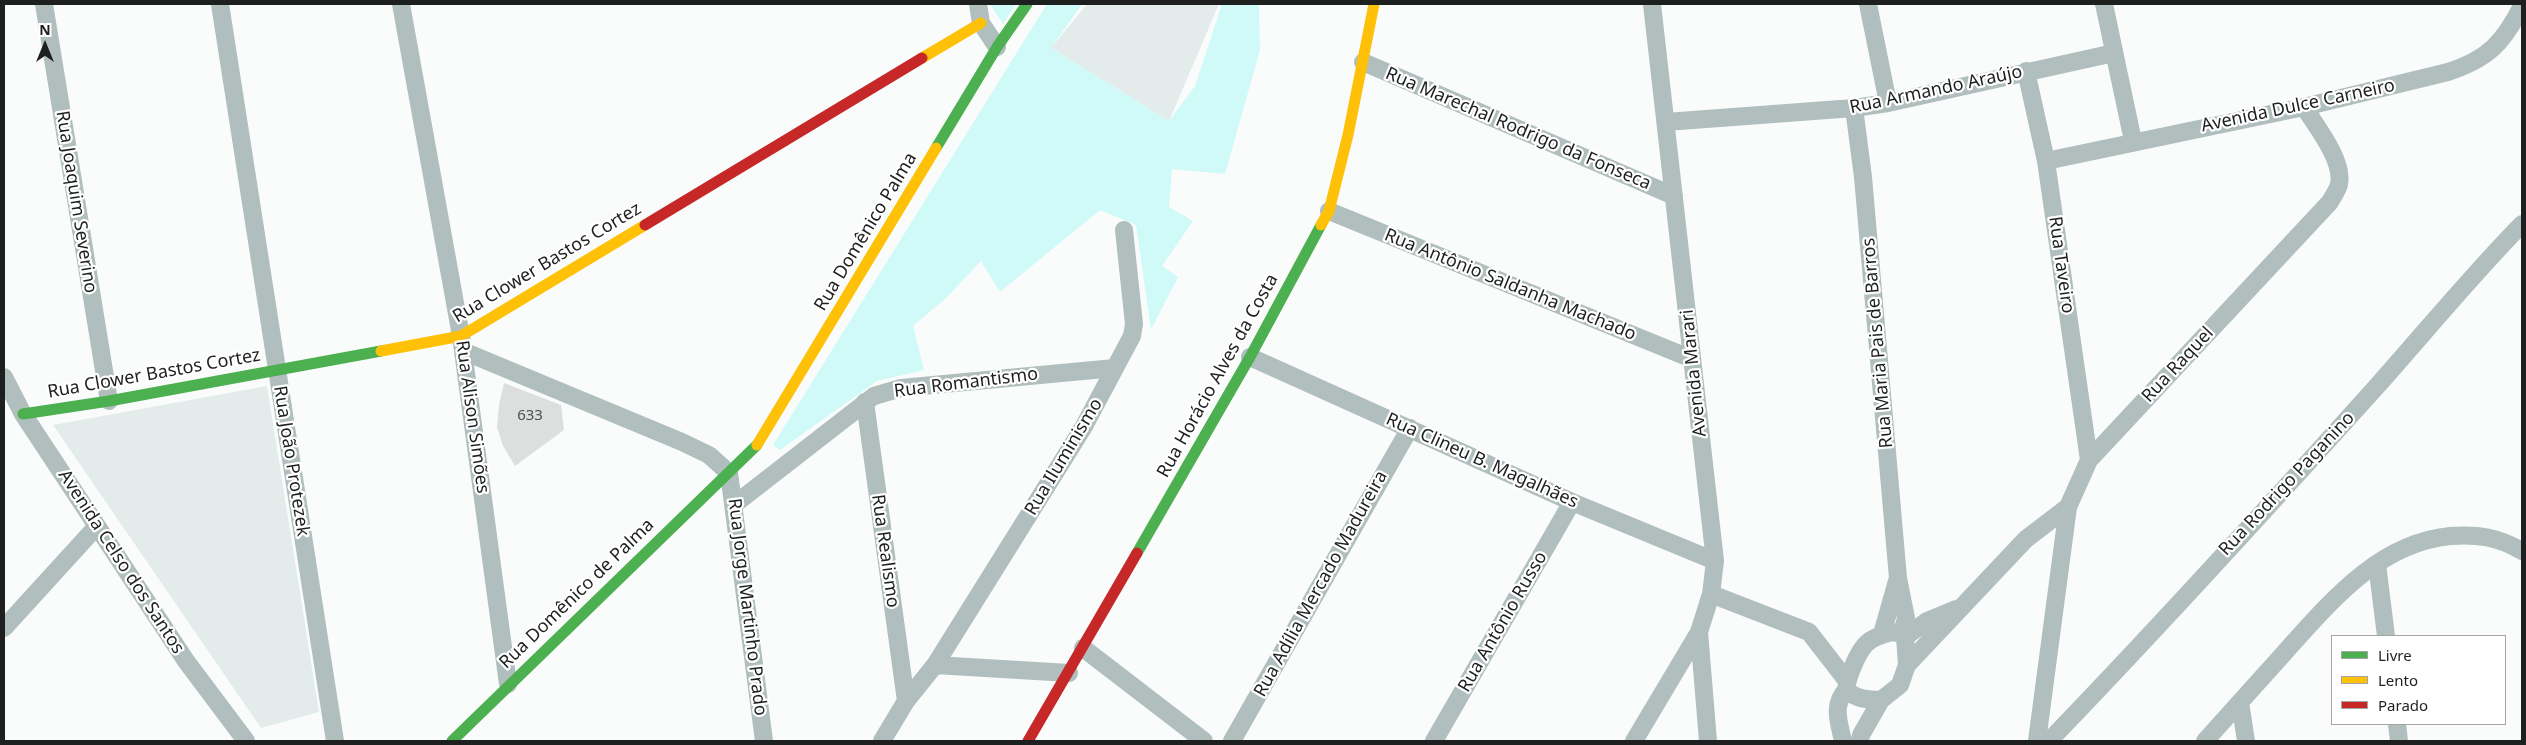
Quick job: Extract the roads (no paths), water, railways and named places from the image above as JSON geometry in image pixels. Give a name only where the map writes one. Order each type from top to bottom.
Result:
[{"type":"street","name":"Rua Joaquim Severino","points":[[44,4],[109,401]]},
{"type":"street","name":"Rua João Protezek","points":[[220,4],[335,741]]},
{"type":"street","name":"Rua Alison Simões","points":[[401,4],[462,344],[508,684]]},
{"type":"street","points":[[978,4],[981,23],[997,47]]},
{"type":"street","name":"Rua Domênico Palma","points":[[729,473],[760,442],[997,47],[1026,4]]},
{"type":"street","name":"Rua Horácio Alves da Costa","points":[[1028,741],[1250,357],[1329,212],[1363,62],[1374,4]]},
{"type":"street","name":"Avenida Marari","points":[[1652,4],[1715,562],[1711,594],[1699,632],[1708,741]]},
{"type":"street","points":[[1868,4],[1888,103]]},
{"type":"street","points":[[2104,4],[2133,141]]},
{"type":"street","name":"Avenida Dulce Carneiro","points":[[2046,161],[2133,141],[2304,107],[2467,66],[2498,45],[2511,28],[2522,6]]},
{"type":"street","name":"Rua Clower Bastos Cortez","points":[[23,414],[109,401],[277,370],[462,344],[981,23]]},
{"type":"street","name":"Rua Armando Araújo","points":[[1666,122],[1854,108],[1888,103],[2114,53]]},
{"type":"street","name":"Rua Marechal Rodrigo da Fonseca","points":[[1363,62],[1674,196]]},
{"type":"street","name":"Rua Taveiro","points":[[2026,71],[2046,161],[2090,460]]},
{"type":"street","name":"Rua Raquel","points":[[1907,665],[2026,539],[2068,507],[2090,460],[2330,202],[2340,182],[2337,165],[2331,150],[2304,107]]},
{"type":"street","name":"Rua Maria Pais de Barros","points":[[1854,108],[1863,177],[1898,578],[1906,618],[1903,635]]},
{"type":"street","name":"Rua Antônio Saldanha Machado","points":[[1329,212],[1692,359]]},
{"type":"street","name":"Rua Rodrigo Paganino","points":[[2049,741],[2124,664],[2522,224]]},
{"type":"street","name":"Rua Iluminismo","points":[[882,741],[906,701],[935,665],[1047,489],[1132,336],[1134,324],[1124,230]]},
{"type":"street","points":[[462,344],[709,455],[729,473]]},
{"type":"street","name":"Rua Clineu B. Magalhães","points":[[1250,357],[1572,502],[1715,562]]},
{"type":"street","name":"Rua Romantismo","points":[[734,504],[874,396],[901,388],[1115,368]]},
{"type":"street","name":"Avenida Celso dos Santos","points":[[4,378],[23,414],[186,661],[246,741]]},
{"type":"street","name":"Rua Realismo","points":[[865,402],[906,701]]},
{"type":"street","name":"Rua Adília Mercado Madureira","points":[[1232,741],[1410,428]]},
{"type":"street","name":"Rua Jorge Martinho Prado","points":[[729,473],[764,741]]},
{"type":"street","name":"Rua Domênico de Palma","points":[[452,741],[508,684],[729,473]]},
{"type":"street","name":"Rua Antônio Russo","points":[[1434,741],[1572,502]]},
{"type":"street","points":[[2037,741],[2068,507]]},
{"type":"street","points":[[4,628],[97,526]]},
{"type":"street","points":[[2205,741],[2314,620],[2353,581],[2377,564],[2409,545],[2428,538],[2478,534],[2503,540],[2522,551]]},
{"type":"street","points":[[2377,564],[2386,635]]},
{"type":"street","name":"Rua Maria Pais de Barros","points":[[1882,634],[1898,578]]},
{"type":"street","points":[[1711,594],[1809,632],[1847,685],[1852,695],[1867,700],[1881,700]]},
{"type":"street","name":"Rua Raquel","points":[[1903,635],[1927,621],[1961,607]]},
{"type":"street","points":[[1634,741],[1699,632]]},
{"type":"street","points":[[1843,741],[1836,711],[1839,700],[1867,643],[1882,634],[1903,635],[1907,665],[1900,685],[1881,700],[1861,735],[1860,741]]},
{"type":"street","points":[[1083,648],[1204,741]]},
{"type":"street","points":[[935,665],[1069,673]]},
{"type":"street","points":[[2240,702],[2246,741]]},
{"type":"street","points":[[2397,725],[2400,741]]}]
